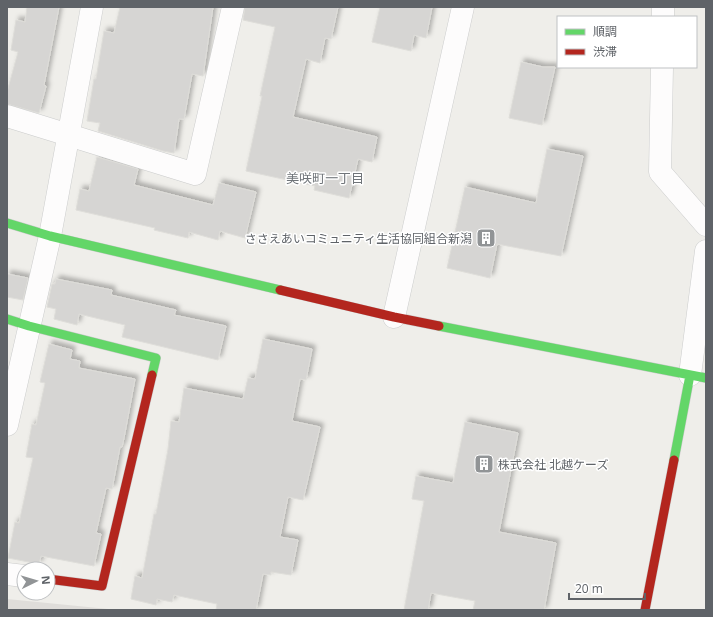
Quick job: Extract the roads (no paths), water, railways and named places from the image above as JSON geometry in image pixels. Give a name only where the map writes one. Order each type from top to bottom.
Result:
[{"type":"street","points":[[7,425],[50,236],[92,7]]},
{"type":"street","points":[[7,116],[195,174],[233,7]]},
{"type":"street","points":[[394,317],[463,7]]},
{"type":"street","points":[[662,68],[660,172],[706,225]]},
{"type":"street","points":[[7,223],[50,236],[394,317],[698,377]]},
{"type":"street","points":[[645,610],[698,377],[706,251]]},
{"type":"street","points":[[7,319],[29,326],[156,358],[102,586],[56,580]]},
{"type":"place","name":"ささえあいコミュニティ生活協同組合新潟","points":[[486,238]]},
{"type":"place","name":"株式会社 北越ケーズ","points":[[484,464]]},
{"type":"district","name":"美咲町一丁目","points":[[325,178]]}]
